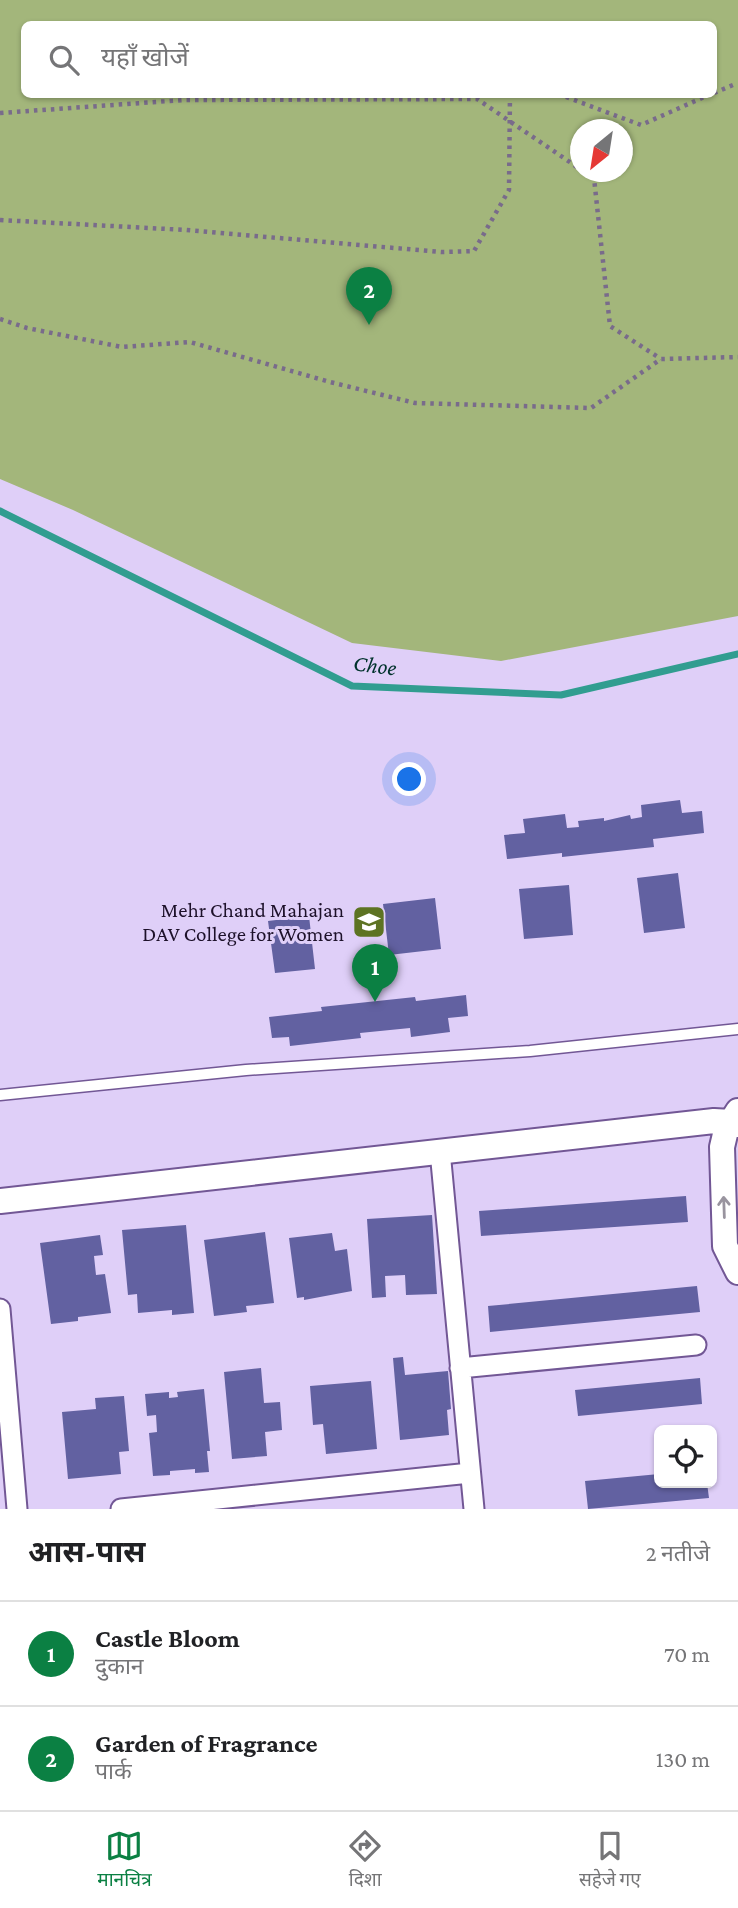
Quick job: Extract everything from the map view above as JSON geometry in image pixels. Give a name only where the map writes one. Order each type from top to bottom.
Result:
[{"type":"street","points":[[0,1201],[736,1119]]},
{"type":"street","points":[[736,1119],[726,1130],[722,1147],[725,1246],[738,1272]]},
{"type":"street","points":[[440,1151],[474,1509]]},
{"type":"street","points":[[0,1309],[17,1509]]},
{"type":"street","points":[[460,1368],[696,1345]]},
{"type":"street","points":[[121,1509],[470,1473]]},
{"type":"lane","points":[[0,1095],[246,1070],[530,1051],[738,1029]]},
{"type":"path","points":[[717,92],[733,85]]},
{"type":"path","points":[[0,220],[186,230],[441,252],[474,251],[509,190],[510,98]]},
{"type":"path","points":[[569,98],[641,125],[703,98]]},
{"type":"path","points":[[0,113],[184,100],[477,99],[570,162]]},
{"type":"path","points":[[594,182],[610,326],[661,359]]},
{"type":"path","points":[[0,319],[27,328],[122,347],[190,342],[415,403],[592,408],[661,359],[738,357]]},
{"type":"green space","points":[[0,0],[738,0],[738,616],[501,661],[352,643],[73,510],[0,479]]},
{"type":"building","points":[[680,800],[682,813],[702,811],[704,833],[653,839],[654,847],[562,857],[562,853],[507,859],[504,835],[525,833],[523,819],[565,814],[567,828],[579,827],[578,821],[604,818],[604,821],[630,815],[631,819],[642,817],[641,805]]},
{"type":"building","points":[[678,873],[685,928],[644,933],[637,878]]},
{"type":"building","points":[[569,885],[573,935],[524,939],[519,889]]},
{"type":"building","points":[[435,898],[441,949],[389,955],[383,904]]},
{"type":"building","points":[[309,916],[315,969],[275,973],[268,921]]},
{"type":"building","points":[[466,995],[468,1016],[448,1018],[450,1032],[411,1037],[410,1028],[360,1033],[361,1038],[290,1046],[289,1037],[272,1038],[269,1017],[322,1011],[321,1007],[415,997],[416,1001]]},
{"type":"building","points":[[686,1196],[688,1222],[481,1236],[479,1211]]},
{"type":"building","points":[[432,1215],[437,1294],[406,1295],[405,1275],[385,1276],[386,1297],[372,1298],[367,1219]]},
{"type":"building","points":[[186,1225],[194,1313],[172,1315],[172,1310],[138,1313],[137,1294],[128,1295],[122,1230]]},
{"type":"building","points":[[265,1232],[274,1303],[246,1306],[247,1312],[214,1316],[204,1240]]},
{"type":"building","points":[[332,1233],[335,1251],[347,1249],[352,1291],[304,1300],[304,1297],[297,1298],[289,1238]]},
{"type":"building","points":[[100,1235],[103,1255],[94,1256],[96,1275],[105,1274],[111,1313],[51,1324],[40,1243]]},
{"type":"building","points":[[697,1286],[700,1312],[490,1332],[488,1306]]},
{"type":"building","points":[[403,1357],[405,1375],[448,1371],[451,1409],[447,1410],[449,1435],[400,1440],[393,1358]]},
{"type":"building","points":[[261,1368],[264,1403],[280,1402],[282,1430],[265,1432],[267,1456],[232,1459],[224,1372]]},
{"type":"building","points":[[700,1378],[702,1404],[578,1416],[575,1390]]},
{"type":"building","points":[[371,1381],[377,1449],[326,1454],[323,1424],[313,1425],[310,1386]]},
{"type":"building","points":[[204,1389],[210,1451],[207,1451],[209,1472],[195,1473],[195,1469],[170,1471],[170,1475],[153,1476],[149,1433],[157,1432],[156,1415],[147,1416],[145,1394],[169,1392],[169,1398],[178,1397],[177,1392]]},
{"type":"building","points":[[124,1396],[129,1451],[119,1452],[121,1474],[68,1479],[62,1412],[96,1409],[95,1398]]},
{"type":"building","points":[[654,1474],[654,1488],[708,1488],[709,1498],[588,1509],[585,1481]]},
{"type":"waterway","name":"Choe","points":[[0,511],[352,686],[561,695],[738,654]]},
{"type":"place","name":"Garden of Fragrance","points":[[369,325]]},
{"type":"place","name":"Mehr Chand Mahajan DAV College for Women","points":[[369,922]]},
{"type":"place","name":"Castle Bloom","points":[[375,1002]]}]
